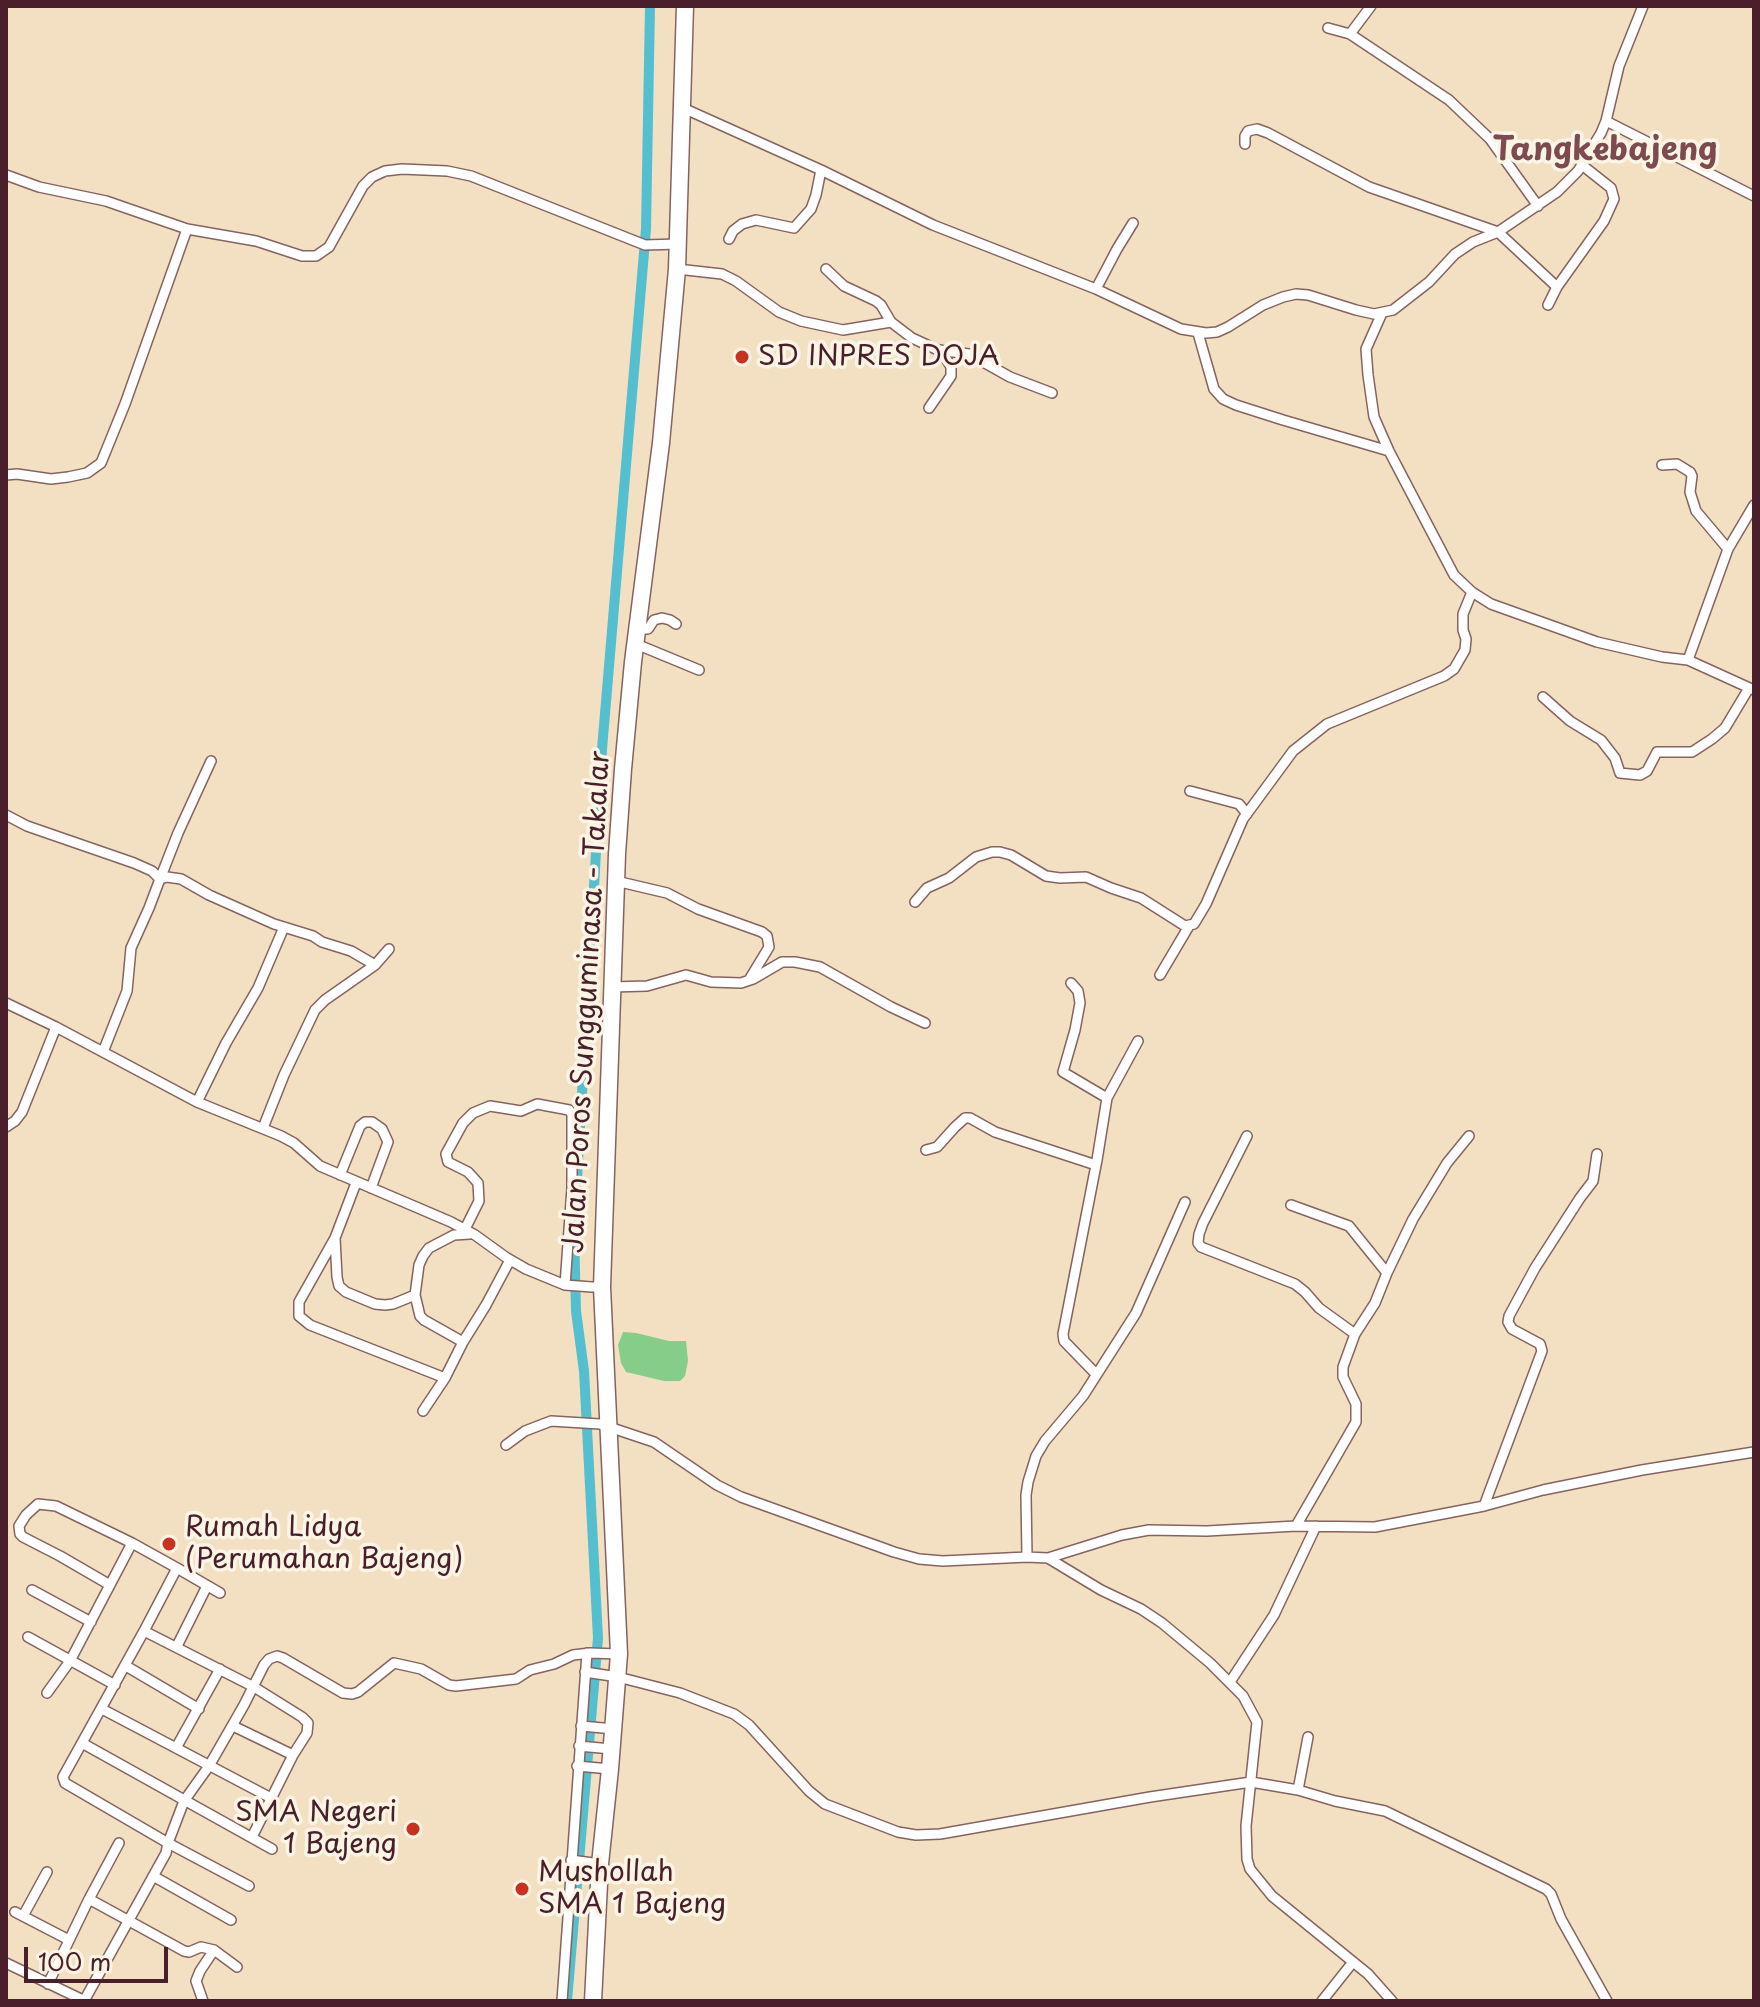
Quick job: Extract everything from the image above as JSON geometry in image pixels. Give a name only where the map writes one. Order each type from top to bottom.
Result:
[{"type":"highway","name":"Jalan Poros Sungguminasa - Takalar","points":[[593,2001],[596,1863],[614,1654],[597,1287],[623,769],[661,443],[677,269],[673,244],[683,108],[685,6]]},
{"type":"street","points":[[1350,34],[1371,6]]},
{"type":"street","points":[[683,108],[933,225],[1096,289],[1181,329],[1198,333],[1217,332],[1263,305],[1296,294],[1356,310],[1382,313],[1393,310],[1429,282],[1455,254],[1473,242],[1498,232],[1557,192],[1582,165],[1596,143],[1606,121],[1619,66],[1643,6]]},
{"type":"street","points":[[1328,28],[1350,34],[1449,100],[1490,139],[1538,206]]},
{"type":"street","points":[[1606,121],[1754,196]]},
{"type":"street","points":[[1245,144],[1248,131],[1257,129],[1369,187],[1498,232],[1557,287]]},
{"type":"street","points":[[1548,305],[1557,287],[1604,221],[1614,199],[1611,188],[1582,165]]},
{"type":"street","points":[[6,175],[39,187],[106,201],[187,229],[256,241],[302,256],[316,256],[334,241],[368,181],[380,172],[402,169],[447,171],[471,176],[645,245],[673,244]]},
{"type":"street","points":[[729,239],[742,224],[756,220],[794,228],[811,209],[821,170]]},
{"type":"street","points":[[1096,289],[1133,223]]},
{"type":"street","points":[[6,475],[51,479],[68,477],[92,471],[101,463],[187,229]]},
{"type":"street","points":[[677,269],[722,274],[779,312],[801,321],[843,330],[891,322]]},
{"type":"street","points":[[826,269],[844,286],[881,305],[891,322],[912,338],[941,350],[969,354],[1010,377],[1052,393]]},
{"type":"street","points":[[1382,313],[1366,349],[1374,417],[1454,575],[1491,604],[1597,642],[1688,660],[1751,689],[1725,728],[1712,739],[1692,752],[1657,752],[1647,771],[1640,775],[1620,773],[1615,758],[1601,740],[1570,721],[1543,697]]},
{"type":"street","points":[[1198,333],[1214,389],[1223,399],[1389,451]]},
{"type":"street","points":[[929,408],[951,376],[951,367],[941,350]]},
{"type":"street","points":[[1662,465],[1677,464],[1690,472],[1690,492],[1696,511],[1728,549]]},
{"type":"street","points":[[1688,660],[1728,549],[1754,505]]},
{"type":"street","points":[[1160,975],[1189,926],[1197,921],[1247,814],[1293,751],[1327,724],[1444,676],[1454,669],[1465,650],[1463,614],[1472,592]]},
{"type":"street","points":[[676,624],[662,618],[654,620],[648,629],[637,636],[699,670]]},
{"type":"street","points":[[103,1052],[127,991],[131,948],[211,761]]},
{"type":"street","points":[[1190,791],[1239,804],[1247,814]]},
{"type":"street","points":[[6,815],[27,826],[134,863],[152,871],[160,879]]},
{"type":"street","points":[[915,902],[927,888],[949,878],[976,857],[1000,852],[1011,855],[1046,876],[1086,877],[1141,898],[1189,926]]},
{"type":"street","points":[[160,879],[181,879],[209,895],[351,951],[375,965]]},
{"type":"street","points":[[616,881],[667,893],[698,909],[762,932],[767,936],[769,947],[748,981]]},
{"type":"street","points":[[197,1102],[258,988],[284,927]]},
{"type":"street","points":[[263,1128],[315,1010],[375,965],[389,949]]},
{"type":"street","points":[[612,987],[647,986],[686,975],[732,984],[748,981],[782,962],[807,963],[925,1023]]},
{"type":"street","points":[[1071,983],[1078,991],[1080,1003],[1062,1071],[1107,1098]]},
{"type":"street","points":[[6,1003],[197,1102],[294,1143],[314,1162],[356,1183],[469,1231],[526,1269],[568,1285],[597,1287]]},
{"type":"street","points":[[6,1127],[22,1112],[56,1027]]},
{"type":"street","points":[[1096,1374],[1064,1341],[1063,1334],[1107,1098],[1138,1041]]},
{"type":"street","points":[[469,1231],[479,1201],[478,1183],[446,1158],[463,1123],[473,1113],[490,1106],[521,1111],[537,1104],[569,1110],[572,1114],[572,1188],[568,1285]]},
{"type":"street","points":[[926,1150],[937,1147],[965,1118],[970,1118],[995,1132],[1096,1165]]},
{"type":"street","points":[[340,1175],[360,1126],[372,1122],[382,1129],[388,1142],[371,1188]]},
{"type":"street","points":[[1247,1136],[1203,1223],[1198,1243],[1201,1247],[1295,1284],[1319,1308],[1355,1334]]},
{"type":"street","points":[[1296,1526],[1356,1422],[1356,1404],[1343,1377],[1343,1367],[1355,1334],[1378,1299],[1413,1219],[1447,1163],[1469,1136]]},
{"type":"street","points":[[1484,1506],[1542,1351],[1540,1344],[1512,1329],[1509,1316],[1535,1268],[1593,1181],[1597,1154]]},
{"type":"street","points":[[356,1183],[335,1238],[299,1302],[299,1316],[310,1325],[445,1378]]},
{"type":"street","points":[[1027,1557],[1026,1495],[1036,1456],[1083,1396],[1136,1313],[1185,1202]]},
{"type":"street","points":[[1291,1205],[1349,1226],[1387,1273]]},
{"type":"street","points":[[463,1342],[424,1320],[415,1295],[419,1265],[429,1248],[469,1231]]},
{"type":"street","points":[[335,1238],[337,1277],[339,1286],[346,1292],[385,1305],[415,1295]]},
{"type":"street","points":[[423,1411],[445,1378],[510,1260]]},
{"type":"street","points":[[506,1445],[534,1426],[551,1421],[604,1425],[654,1442],[729,1492],[894,1552],[943,1561],[1048,1558],[1149,1530],[1375,1527],[1642,1470],[1754,1452]]},
{"type":"street","points":[[110,1585],[27,1540],[20,1534],[21,1522],[38,1504],[61,1508],[132,1543],[220,1593]]},
{"type":"street","points":[[1230,1682],[1274,1615],[1316,1526]]},
{"type":"street","points":[[47,1693],[70,1661],[132,1543]]},
{"type":"street","points":[[1048,1558],[1162,1623],[1230,1682],[1251,1708],[1257,1722],[1246,1826],[1250,1869],[1272,1896],[1368,1974],[1392,2001]]},
{"type":"street","points":[[177,1568],[126,1666],[64,1774],[63,1782],[249,1886]]},
{"type":"street","points":[[177,1646],[207,1586]]},
{"type":"street","points":[[32,1590],[91,1622]]},
{"type":"street","points":[[144,1631],[254,1687],[308,1723],[307,1733],[252,1837]]},
{"type":"street","points":[[28,1637],[115,1685]]},
{"type":"street","points":[[562,2001],[588,1653]]},
{"type":"street","points":[[6,1963],[84,2001],[166,1853],[184,1801],[233,1726],[269,1659],[277,1656],[283,1658],[343,1693],[352,1694],[394,1663],[421,1669],[456,1686],[516,1679],[530,1670],[573,1655],[614,1654]]},
{"type":"street","points":[[126,1666],[199,1709]]},
{"type":"street","points":[[176,1748],[220,1669]]},
{"type":"street","points":[[588,1672],[680,1693],[734,1714],[756,1731],[809,1791],[825,1804],[898,1832],[940,1834],[1251,1782],[1385,1811],[1546,1889],[1607,2001]]},
{"type":"street","points":[[102,1709],[271,1798]]},
{"type":"street","points":[[233,1726],[293,1755]]},
{"type":"street","points":[[582,1726],[607,1729]]},
{"type":"street","points":[[1298,1790],[1308,1737]]},
{"type":"street","points":[[82,1743],[272,1849]]},
{"type":"street","points":[[581,1746],[606,1748]]},
{"type":"street","points":[[580,1766],[606,1768]]},
{"type":"street","points":[[48,1984],[119,1843]]},
{"type":"street","points":[[572,1860],[596,1863]]},
{"type":"street","points":[[47,1872],[19,1914],[69,1940]]},
{"type":"street","points":[[153,1876],[231,1920]]},
{"type":"street","points":[[89,1899],[184,1951],[201,1947],[214,1950],[237,1967]]},
{"type":"street","points":[[203,2001],[196,1981],[214,1950]]},
{"type":"street","points":[[1322,2001],[1353,1962]]},
{"type":"green space","points":[[623,1332],[669,1341],[686,1341],[688,1361],[685,1376],[680,1381],[664,1381],[626,1372],[618,1345]]},
{"type":"waterway","points":[[567,2001],[598,1638],[584,1371],[576,1311],[574,1231],[602,749],[646,229],[650,6]]},
{"type":"place","name":"SD INPRES DOJA","points":[[742,357]]},
{"type":"place","name":"Rumah Lidya (Perumahan Bajeng)","points":[[169,1544]]},
{"type":"place","name":"SMA Negeri 1 Bajeng","points":[[413,1829]]},
{"type":"place","name":"Mushollah SMA 1 Bajeng","points":[[522,1889]]},
{"type":"district","name":"Tangkebajeng","points":[[1605,151]]}]
